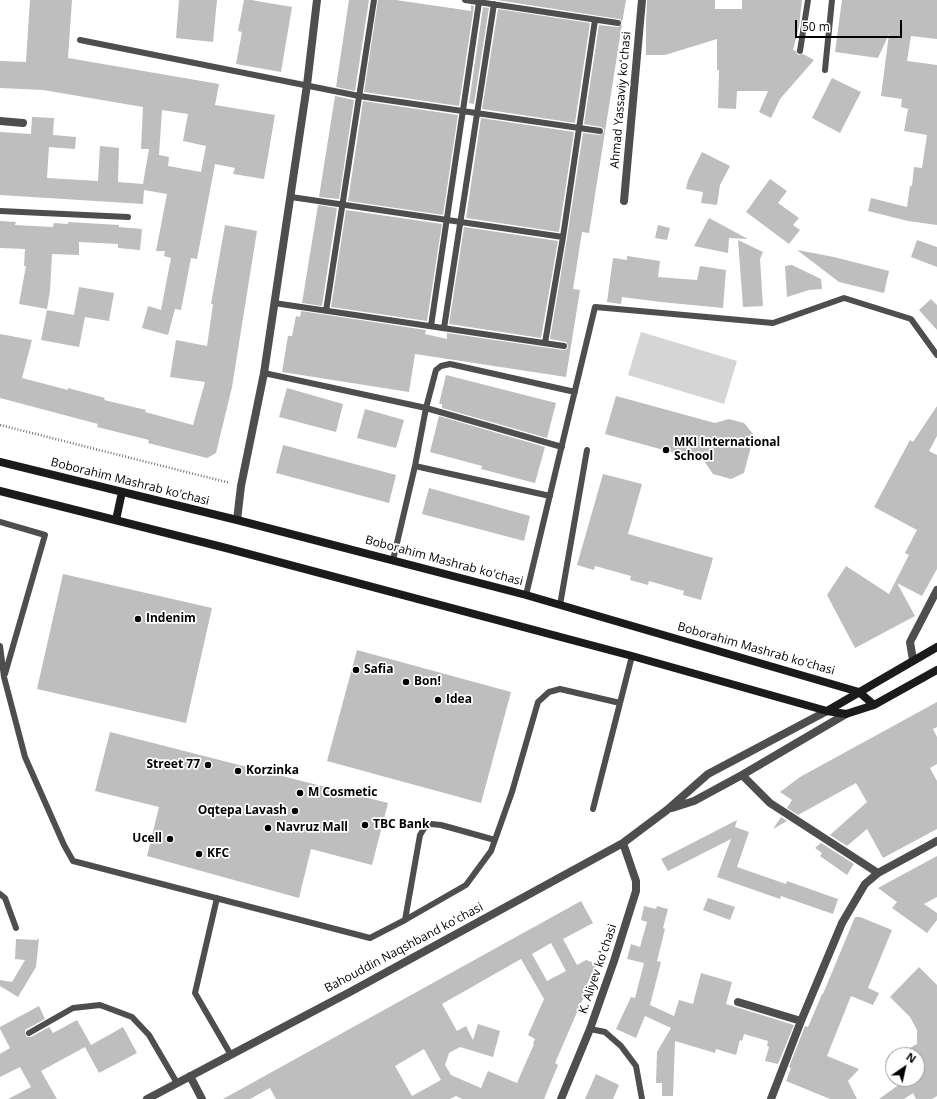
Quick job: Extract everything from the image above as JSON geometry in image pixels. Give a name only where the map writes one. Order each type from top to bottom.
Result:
[{"type":"main road","name":"Boborahim Mashrab ko'chasi","points":[[0,462],[237,520],[526,595],[859,692],[874,705]]},
{"type":"main road","points":[[0,490],[632,656],[846,714],[874,705],[937,670]]},
{"type":"main road","points":[[116,520],[122,492]]},
{"type":"main road","points":[[827,710],[937,647]]},
{"type":"street","points":[[237,520],[241,486],[264,372],[291,197],[307,85],[317,0]]},
{"type":"street","name":"Ahmad Yassaviy koʻchasi","points":[[624,201],[642,0]]},
{"type":"street","points":[[0,121],[23,123]]},
{"type":"street","points":[[912,660],[910,642],[937,590]]},
{"type":"street","points":[[667,810],[708,774],[827,710]]},
{"type":"street","points":[[667,810],[694,801],[742,775],[846,714]]},
{"type":"street","points":[[742,775],[770,803],[878,873]]},
{"type":"street","name":"Bahouddin Naqshband koʻchasi","points":[[147,1099],[350,992],[623,843],[667,810]]},
{"type":"street","points":[[771,1099],[801,1020],[842,923],[865,884],[878,873],[937,841]]},
{"type":"street","name":"K. Aliyev koʻchasi","points":[[561,1099],[590,1029],[614,961],[636,891],[636,881],[623,843]]},
{"type":"street","points":[[738,1002],[801,1020]]},
{"type":"street","points":[[190,1076],[202,1099]]},
{"type":"lane","points":[[326,311],[374,0]]},
{"type":"lane","points":[[465,0],[618,23]]},
{"type":"lane","points":[[800,51],[808,0]]},
{"type":"lane","points":[[825,70],[832,0]]},
{"type":"lane","points":[[431,326],[479,2]]},
{"type":"lane","points":[[444,328],[494,4]]},
{"type":"lane","points":[[545,343],[580,128],[595,20]]},
{"type":"lane","points":[[80,40],[360,96],[600,131]]},
{"type":"lane","points":[[291,197],[563,237]]},
{"type":"lane","points":[[0,211],[128,217]]},
{"type":"lane","points":[[526,595],[595,307],[773,323],[844,298],[911,319],[937,355]]},
{"type":"lane","points":[[274,303],[564,346]]},
{"type":"lane","points":[[393,560],[415,466],[426,408],[436,370],[441,366],[450,364],[575,392]]},
{"type":"lane","points":[[264,372],[426,408],[562,447]]},
{"type":"lane","points":[[560,605],[587,450]]},
{"type":"lane","points":[[415,466],[550,496]]},
{"type":"lane","points":[[0,522],[45,535],[4,678]]},
{"type":"lane","points":[[0,646],[4,678],[25,757],[73,861],[370,938],[466,885],[491,851],[512,792],[538,702],[549,692],[560,689],[620,702]]},
{"type":"lane","points":[[593,809],[632,656]]},
{"type":"lane","points":[[405,920],[420,835],[425,827],[431,824],[441,825],[495,840]]},
{"type":"lane","points":[[0,894],[5,898],[16,928]]},
{"type":"lane","points":[[217,898],[195,994],[230,1055]]},
{"type":"lane","points":[[29,1033],[73,1008],[100,1005],[132,1017],[149,1035],[177,1083]]},
{"type":"lane","points":[[590,1029],[605,1032],[621,1046],[636,1066],[642,1099]]},
{"type":"path","points":[[0,426],[241,486]]},
{"type":"shaded area","points":[[641,332],[737,361],[724,404],[628,375]]},
{"type":"building","points":[[30,0],[72,0],[68,58],[219,84],[215,105],[275,115],[264,179],[233,174],[235,168],[215,164],[197,259],[191,258],[181,310],[175,309],[168,335],[142,328],[148,306],[161,310],[171,258],[164,256],[165,251],[156,251],[167,194],[144,190],[143,204],[0,195],[0,132],[31,134],[32,117],[54,118],[53,135],[76,137],[75,149],[49,147],[47,178],[98,181],[100,146],[119,148],[118,182],[143,184],[149,149],[141,149],[143,107],[43,90],[0,88],[0,61],[26,62]],"holes":[[[162,110],[188,114],[183,141],[206,146],[201,172],[168,166],[169,157],[159,155]]]},
{"type":"building","points":[[179,0],[217,0],[213,42],[176,38]]},
{"type":"building","points":[[244,0],[292,7],[281,72],[236,64],[242,32],[238,31]]},
{"type":"building","points":[[349,0],[369,0],[355,91],[336,87]]},
{"type":"building","points":[[378,0],[396,0],[471,11],[471,5],[474,6],[459,106],[364,92]]},
{"type":"building","points":[[496,0],[626,0],[622,23],[619,19]]},
{"type":"building","points":[[647,0],[715,0],[715,9],[742,9],[742,0],[802,0],[799,27],[793,50],[796,51],[798,55],[803,54],[814,60],[780,99],[771,118],[759,112],[768,91],[737,91],[736,109],[718,108],[719,70],[717,70],[717,39],[665,55],[646,55]]},
{"type":"building","points":[[842,0],[937,0],[937,39],[911,36],[907,61],[937,65],[937,225],[908,221],[868,211],[871,198],[907,207],[910,186],[912,186],[914,167],[922,168],[927,135],[904,131],[908,109],[901,107],[902,99],[881,96],[889,34],[878,58],[835,52]]},
{"type":"building","points":[[483,7],[489,8],[474,104],[469,103]]},
{"type":"building","points":[[498,9],[590,23],[575,123],[482,109]]},
{"type":"building","points":[[622,24],[589,233],[582,232],[573,289],[580,290],[566,377],[415,354],[409,392],[282,372],[288,336],[292,336],[296,316],[300,317],[301,311],[426,330],[425,334],[447,339],[447,333],[563,350],[567,349],[568,346],[566,342],[550,339],[583,133],[600,135],[604,132],[604,129],[601,127],[584,124],[599,25],[618,27]]},
{"type":"building","points":[[832,78],[861,92],[840,133],[812,118]]},
{"type":"building","points":[[335,96],[354,100],[339,199],[319,197]]},
{"type":"building","points":[[363,101],[458,115],[443,215],[348,201]]},
{"type":"building","points":[[481,118],[574,132],[559,232],[466,218]]},
{"type":"building","points":[[702,152],[730,166],[720,185],[717,205],[701,203],[703,192],[686,189],[688,180]]},
{"type":"building","points":[[770,179],[787,191],[778,203],[799,218],[793,225],[800,230],[789,244],[746,212]]},
{"type":"building","points":[[318,205],[337,208],[322,306],[302,303]]},
{"type":"building","points":[[346,210],[442,224],[427,321],[331,307]]},
{"type":"building","points":[[709,218],[748,239],[729,238],[728,253],[694,246]]},
{"type":"building","points":[[0,221],[16,222],[15,225],[53,227],[54,223],[68,224],[68,222],[119,225],[119,227],[142,229],[140,250],[118,248],[118,244],[79,242],[79,255],[52,254],[50,291],[47,309],[19,304],[26,266],[24,266],[25,249],[0,248]]},
{"type":"building","points":[[225,225],[257,231],[232,387],[216,453],[207,458],[148,443],[149,440],[97,427],[98,424],[0,398],[0,334],[32,340],[22,378],[105,398],[104,400],[146,410],[145,412],[193,425],[205,382],[170,377],[176,340],[207,346],[213,304],[211,304]]},
{"type":"building","points":[[658,225],[670,228],[667,240],[655,238]]},
{"type":"building","points":[[464,227],[558,241],[541,338],[449,324]]},
{"type":"building","points":[[738,240],[763,252],[760,259],[763,306],[743,307]]},
{"type":"building","points":[[917,240],[937,247],[937,267],[911,257]]},
{"type":"building","points":[[797,250],[834,257],[889,271],[884,293],[839,282]]},
{"type":"building","points":[[627,256],[660,261],[658,277],[697,280],[700,266],[726,270],[723,308],[622,297],[621,304],[607,302],[613,258],[627,260]]},
{"type":"building","points":[[792,265],[821,279],[822,289],[809,290],[787,297],[785,266]]},
{"type":"building","points":[[79,287],[114,293],[109,321],[85,317],[79,347],[41,340],[47,310],[74,315]]},
{"type":"building","points":[[931,299],[937,305],[937,330],[919,310]]},
{"type":"building","points":[[446,375],[556,403],[547,438],[442,408],[442,404],[439,404]]},
{"type":"building","points":[[287,388],[343,404],[336,432],[279,417]]},
{"type":"building","points":[[616,396],[715,423],[729,419],[744,423],[754,435],[744,473],[731,479],[713,474],[704,461],[605,434]]},
{"type":"building","points":[[937,406],[937,436],[929,451],[937,455],[937,569],[922,596],[897,583],[915,616],[855,648],[827,595],[846,566],[889,594],[909,555],[905,553],[917,530],[874,507],[910,440],[913,442]]},
{"type":"building","points":[[365,409],[404,420],[396,448],[357,438]]},
{"type":"building","points":[[439,416],[545,447],[535,483],[481,469],[482,466],[430,452]]},
{"type":"building","points":[[283,445],[396,475],[389,503],[276,473]]},
{"type":"building","points":[[603,474],[642,484],[628,534],[713,558],[701,600],[683,595],[684,591],[649,581],[648,585],[630,580],[631,576],[595,566],[594,570],[577,565]]},
{"type":"building","points":[[429,488],[530,516],[524,541],[422,514]]},
{"type":"building","points":[[63,574],[212,608],[186,723],[37,689]]},
{"type":"building","points":[[357,650],[511,692],[481,803],[327,761]]},
{"type":"building","points":[[937,702],[937,727],[933,729],[937,737],[937,764],[930,768],[937,781],[937,829],[883,858],[867,829],[847,846],[830,835],[867,802],[856,783],[798,815],[787,808],[792,800],[780,792],[800,777]]},
{"type":"building","name":"Navruz Mall","points":[[110,732],[388,803],[372,865],[311,849],[299,898],[147,856],[159,807],[95,791]]},
{"type":"building","points":[[781,817],[787,821],[773,829]]},
{"type":"building","points":[[737,820],[735,827],[749,832],[737,867],[786,884],[787,881],[838,899],[833,914],[781,896],[780,899],[717,877],[731,839],[668,871],[661,859]]},
{"type":"building","points":[[821,843],[854,864],[847,875],[820,856],[822,853],[815,848]]},
{"type":"building","points":[[937,856],[937,897],[924,904],[937,913],[937,920],[927,933],[892,908],[897,902],[878,888]]},
{"type":"building","points":[[708,898],[735,907],[730,920],[703,910]]},
{"type":"building","points":[[581,901],[593,923],[563,939],[577,965],[586,960],[597,964],[586,986],[588,987],[555,1063],[558,1065],[544,1099],[462,1099],[456,1096],[450,1099],[276,1099],[270,1088],[250,1099],[223,1099]],"holes":[[[551,943],[566,971],[547,981],[532,954]],[[521,959],[544,999],[528,1035],[535,1039],[534,1044],[517,1083],[488,1071],[481,1088],[451,1075],[445,1065],[449,1053],[460,1047],[493,1057],[500,1031],[478,1024],[473,1040],[466,1026],[457,1031],[442,1004]],[[424,1049],[441,1080],[412,1096],[395,1066]]]},
{"type":"building","points":[[644,906],[656,909],[657,906],[668,909],[663,928],[665,929],[657,961],[661,962],[650,1005],[674,1016],[679,1000],[693,1004],[701,973],[732,982],[726,1004],[794,1025],[778,1064],[765,1061],[769,1047],[767,1046],[768,1041],[744,1034],[742,1041],[740,1040],[736,1055],[716,1049],[715,1053],[675,1041],[673,1096],[662,1096],[662,1083],[656,1083],[657,1052],[671,1028],[645,1016],[636,1038],[616,1029],[631,997],[635,998],[644,963],[627,959],[631,944],[640,947],[647,922],[641,920]]},
{"type":"building","points":[[855,917],[860,917],[892,930],[868,988],[879,993],[873,1005],[851,996],[827,1056],[859,1069],[848,1081],[857,1099],[830,1099],[786,1081],[791,1068],[789,1067],[805,1026],[808,1027]]},
{"type":"building","points":[[39,938],[36,967],[18,997],[0,986],[0,980],[12,982],[25,960],[15,959],[16,939],[37,940]]},
{"type":"building","points":[[919,967],[937,985],[937,1096],[932,1099],[916,1099],[913,1093],[904,1099],[879,1099],[896,1087],[925,1087],[925,1047],[912,1047],[917,1044],[917,1030],[910,1017],[890,997]]},
{"type":"building","points":[[39,1006],[45,1019],[25,1030],[27,1037],[31,1037],[49,1027],[53,1033],[77,1020],[91,1045],[123,1027],[137,1053],[99,1073],[85,1047],[41,1071],[57,1099],[8,1099],[31,1087],[20,1067],[0,1077],[0,1054],[10,1048],[0,1027]]},
{"type":"building","points":[[596,1074],[619,1085],[613,1099],[585,1099]]},
{"type":"place","name":"MKI International School","points":[[666,450]]},
{"type":"place","name":"Indenim","points":[[138,619]]},
{"type":"place","name":"Safia","points":[[356,670]]},
{"type":"place","name":"Bon!","points":[[406,682]]},
{"type":"place","name":"Idea","points":[[438,700]]},
{"type":"place","name":"Street 77","points":[[208,765]]},
{"type":"place","name":"Korzinka","points":[[238,771]]},
{"type":"place","name":"M Cosmetic","points":[[300,793]]},
{"type":"place","name":"Oqtepa Lavash","points":[[295,811]]},
{"type":"place","name":"TBC Bank","points":[[365,825]]},
{"type":"place","name":"Navruz Mall","points":[[268,828]]},
{"type":"place","name":"Ucell","points":[[170,839]]},
{"type":"place","name":"KFC","points":[[199,854]]}]
